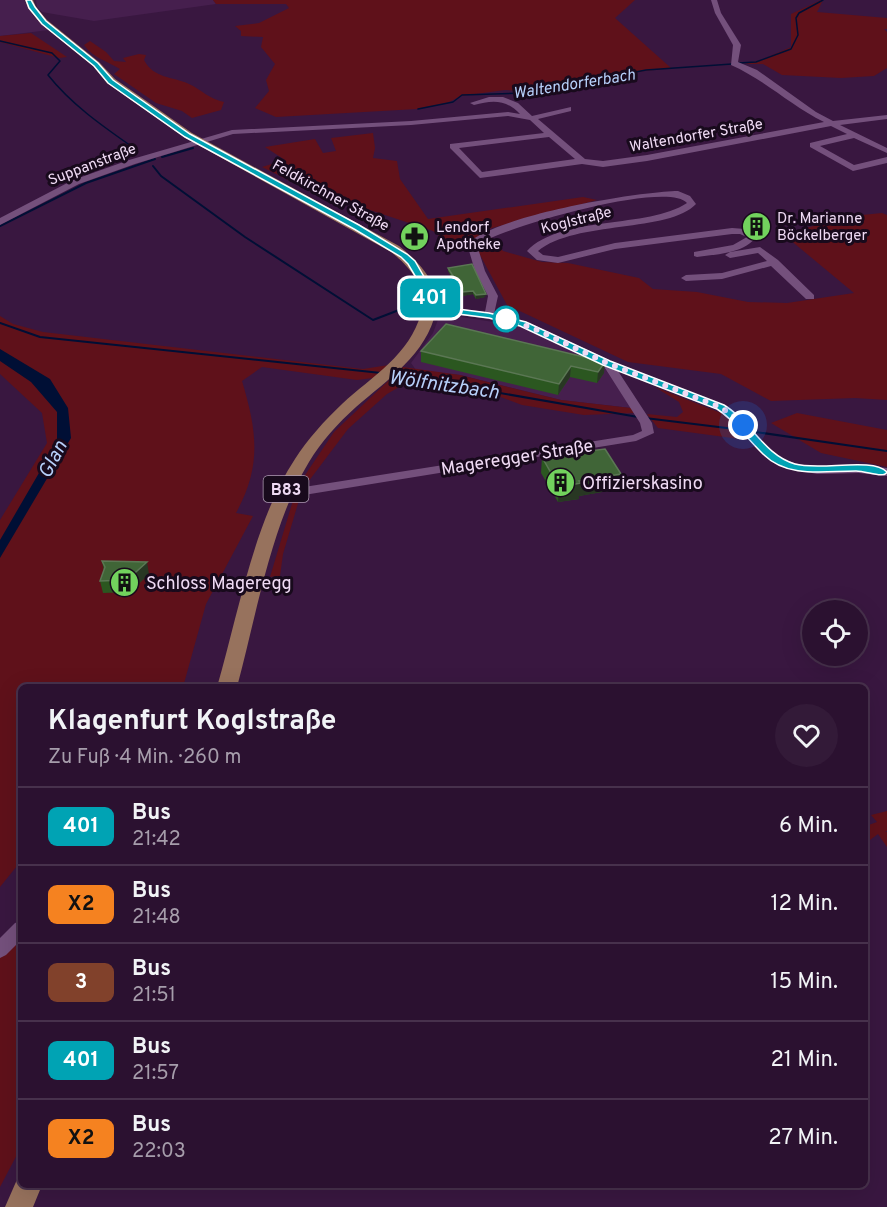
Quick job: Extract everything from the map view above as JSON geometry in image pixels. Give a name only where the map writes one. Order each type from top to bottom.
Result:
[{"type":"main road","name":"Feldkirchner Straße","points":[[29,0],[32,8],[44,22],[96,64],[111,81],[198,141],[395,249],[412,263],[418,272],[427,289],[430,308]]},
{"type":"main road","name":"B83","points":[[228,684],[270,529],[287,487],[302,461],[325,431],[397,364],[416,342],[430,308]]},
{"type":"main road","points":[[19,1207],[28,1188]]},
{"type":"street","points":[[714,0],[718,13],[738,45],[738,54],[733,62],[754,72],[813,114],[887,151]]},
{"type":"street","points":[[474,103],[484,99],[499,98],[510,101],[553,134],[582,161]]},
{"type":"street","points":[[198,141],[232,132],[411,123],[500,114],[529,117],[568,109]]},
{"type":"street","name":"Waltendorfer Straße","points":[[553,134],[453,146],[475,172],[484,175],[582,161],[603,164],[647,158],[833,123],[887,117]]},
{"type":"street","points":[[855,135],[813,145],[853,168],[887,160]]},
{"type":"street","name":"Suppanstraße","points":[[0,222],[76,182],[198,141]]},
{"type":"street","name":"Koglstraße","points":[[489,315],[493,296],[481,276],[481,268],[474,255],[472,244],[476,239],[496,229],[587,206],[669,194],[684,196],[692,204],[666,215],[561,236],[535,247],[532,251],[534,255],[558,260],[615,246],[742,231],[749,234],[751,239],[734,247],[695,256],[703,258],[760,250],[810,297]]},
{"type":"street","points":[[686,278],[722,276],[775,262]]},
{"type":"street","points":[[430,308],[489,315],[535,329],[607,363],[720,407],[734,416],[776,460],[807,470],[859,468],[887,472]]},
{"type":"street","name":"Mageregger Straße","points":[[304,491],[636,438],[648,433],[643,418],[607,363]]},
{"type":"street","points":[[0,950],[18,931]]},
{"type":"shaded area","points":[[0,0],[24,0],[34,17],[49,30],[0,36]]},
{"type":"shaded area","points":[[36,0],[213,0],[216,4],[94,21],[42,12],[37,7]]},
{"type":"shaded area","points":[[213,0],[635,0],[615,18],[671,68],[628,73],[636,81],[524,91],[505,90],[461,96],[447,103],[417,109],[276,117],[255,108],[269,91],[266,80],[275,64],[261,47],[263,37],[241,36],[241,31],[235,26],[259,23],[289,8],[286,4],[216,4]]},
{"type":"shaded area","points":[[823,0],[817,12],[887,18],[887,29],[884,29],[887,32],[887,68],[874,76],[841,78],[782,75],[763,64],[745,64],[791,47],[791,14]]},
{"type":"shaded area","points":[[31,33],[67,57],[59,58],[0,42],[0,36]]},
{"type":"shaded area","points":[[90,41],[114,61],[126,62],[123,58],[139,54],[146,55],[144,60],[153,71],[183,81],[214,99],[224,102],[221,110],[192,118],[182,111],[156,103],[114,74],[120,69],[88,49],[84,45]]},
{"type":"shaded area","points":[[373,133],[375,148],[373,158],[397,161],[400,179],[428,219],[583,197],[597,200],[485,230],[503,251],[542,262],[568,263],[639,278],[653,289],[697,292],[748,302],[787,303],[854,293],[783,234],[852,216],[882,213],[887,215],[887,400],[855,398],[771,401],[721,374],[628,362],[507,305],[479,253],[451,246],[433,231],[331,197],[320,196],[262,167],[285,160],[265,147],[315,139],[323,153],[336,151],[331,138]]},
{"type":"shaded area","points":[[448,315],[513,325],[558,343],[604,367],[631,408],[561,400],[460,375],[416,370],[411,363],[433,333],[439,317]]},
{"type":"shaded area","points":[[0,316],[13,324],[43,332],[363,369],[389,365],[373,378],[357,380],[262,367],[242,381],[254,432],[254,448],[250,480],[236,513],[253,516],[206,604],[184,684],[18,684],[18,865],[0,887],[0,520],[47,443],[42,413],[0,374]]},
{"type":"shaded area","points":[[403,367],[460,375],[561,400],[631,408],[635,413],[584,415],[522,405],[498,396],[418,381],[401,386],[387,394],[348,429],[302,490],[283,554],[280,576],[270,577],[297,487],[334,432]]},
{"type":"shaded area","points":[[655,387],[726,415],[747,440],[658,428],[647,414],[677,417],[683,412],[679,402]]},
{"type":"shaded area","points":[[797,413],[887,430],[887,467],[821,453],[771,423]]},
{"type":"shaded area","points":[[887,811],[887,831],[885,832],[887,832],[887,847],[878,834],[868,842],[868,825],[877,822],[871,815]]},
{"type":"shaded area","points":[[18,940],[18,1153],[0,1187],[0,957]]},
{"type":"water","name":"Glan","points":[[0,349],[50,379],[68,408],[71,438],[0,558],[0,540],[57,442],[57,412],[31,382],[0,361]]},
{"type":"building","points":[[472,264],[486,294],[476,295],[473,291],[462,292],[457,283],[452,284],[448,277],[453,276],[448,268]]},
{"type":"building","points":[[446,324],[605,362],[598,372],[571,366],[559,384],[421,351]]},
{"type":"building","points":[[605,449],[621,474],[559,487],[542,457]]},
{"type":"building","points":[[102,561],[147,562],[127,580],[100,581],[105,567]]},
{"type":"waterway","name":"Waltendorferbach","points":[[738,63],[756,62],[791,49],[798,35],[796,18],[799,13],[823,0]]},
{"type":"waterway","points":[[0,41],[52,53],[60,61],[48,75],[57,86],[76,105],[131,146]]},
{"type":"waterway","name":"Waltendorferbach","points":[[418,109],[453,102],[462,95],[526,93],[577,79],[604,78],[646,70],[732,64]]},
{"type":"waterway","name":"Waltendorferbach","points":[[162,157],[193,148]]},
{"type":"waterway","name":"Waltendorferbach","points":[[0,226],[86,183],[155,159]]},
{"type":"waterway","points":[[153,166],[161,176],[245,237],[373,320],[399,310]]},
{"type":"waterway","name":"Wölfnitzbach","points":[[0,323],[40,337],[381,373]]},
{"type":"waterway","name":"Wölfnitzbach","points":[[391,374],[638,417]]},
{"type":"waterway","name":"Wölfnitzbach","points":[[645,418],[743,430]]},
{"type":"waterway","name":"Wölfnitzbach","points":[[749,431],[887,451]]},
{"type":"bus line","name":"401","points":[[29,0],[32,8],[44,22],[96,64],[111,81],[188,135],[395,249],[412,263],[418,272],[427,289],[430,308],[489,315],[523,324],[607,363],[720,407],[734,416],[776,460],[790,466],[807,470],[859,468],[887,472]]},
{"type":"place","name":"Dr. Marianne Böckelberger","points":[[756,227]]},
{"type":"place","name":"Lendorf Apotheke","points":[[415,236]]},
{"type":"place","name":"Offizierskasino","points":[[561,483]]},
{"type":"place","name":"Schloss Mageregg","points":[[125,583]]},
{"type":"route","points":[[506,319],[535,329],[607,363],[720,407],[743,425]]}]
